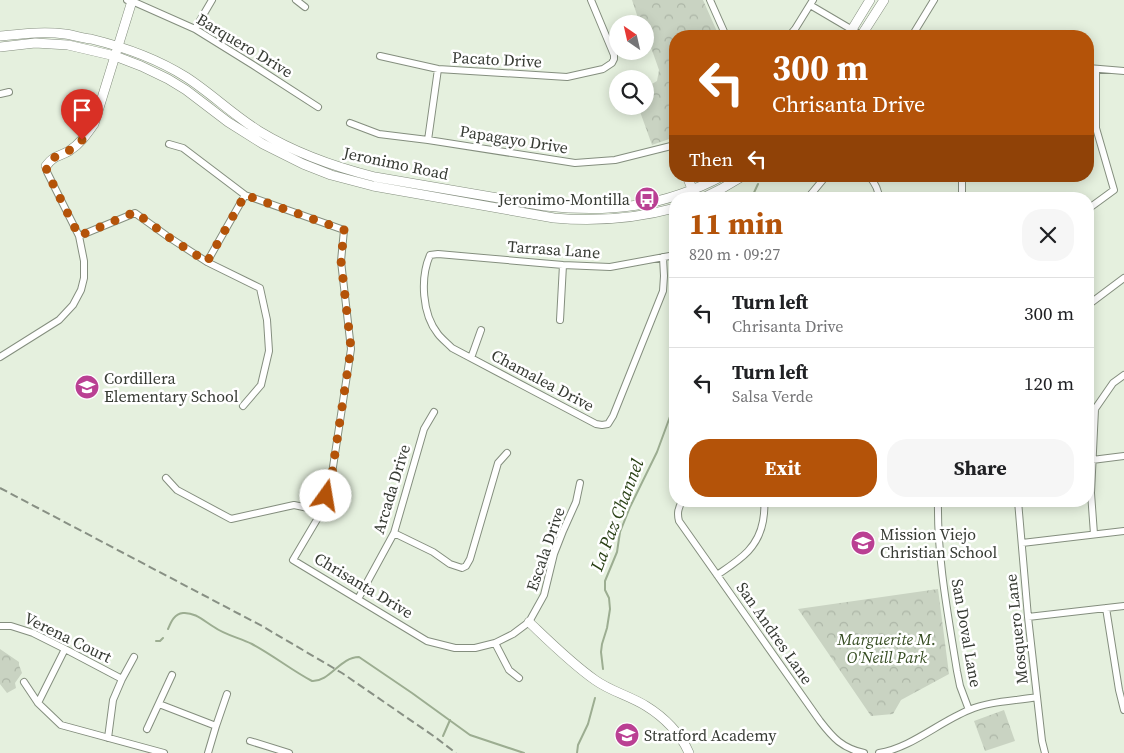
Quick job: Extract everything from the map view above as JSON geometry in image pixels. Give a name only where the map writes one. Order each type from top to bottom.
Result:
[{"type":"main road","points":[[852,30],[870,0]]},
{"type":"main road","points":[[865,30],[884,0]]},
{"type":"main road","points":[[46,166],[51,159],[70,150],[82,140],[94,124],[130,1]]},
{"type":"main road","name":"Jeronimo Road","points":[[0,36],[28,33],[64,34],[118,46],[158,61],[202,88],[260,132],[306,155],[354,172],[573,210],[623,208],[669,199]]},
{"type":"main road","name":"Jeronimo Road","points":[[0,47],[35,44],[68,45],[115,56],[168,79],[186,90],[228,122],[263,144],[303,164],[331,175],[373,186],[554,218],[599,220],[632,218],[669,209]]},
{"type":"main road","name":"Jeronimo Road","points":[[697,192],[713,182]]},
{"type":"main road","points":[[715,192],[733,182]]},
{"type":"main road","points":[[529,622],[576,666],[596,681],[646,706],[668,723],[687,746],[689,753]]},
{"type":"street","points":[[195,30],[212,0]]},
{"type":"street","points":[[296,0],[306,7]]},
{"type":"street","name":"Pacato Drive","points":[[380,56],[438,69],[567,76],[603,69],[612,64],[614,55],[591,0]]},
{"type":"street","points":[[710,0],[723,30]]},
{"type":"street","points":[[916,30],[934,0]]},
{"type":"street","name":"Barquero Drive","points":[[130,1],[195,30],[318,107]]},
{"type":"street","points":[[795,30],[812,2],[846,30]]},
{"type":"street","points":[[428,140],[438,69]]},
{"type":"street","points":[[1094,205],[1114,190],[1096,128],[1096,69],[1124,71]]},
{"type":"street","points":[[0,94],[9,92]]},
{"type":"street","name":"Papagayo Drive","points":[[350,123],[379,134],[575,163],[615,160],[669,146]]},
{"type":"street","name":"Chrisanta Drive","points":[[169,144],[183,148],[245,195],[344,230],[341,261],[351,348],[331,480],[322,511],[293,560],[427,641],[455,648],[475,648],[495,643],[513,634],[529,622]]},
{"type":"street","points":[[0,357],[59,320],[73,305],[81,290],[84,278],[84,261],[79,236],[47,172],[46,166]]},
{"type":"street","points":[[813,192],[821,182]]},
{"type":"street","points":[[207,262],[245,195]]},
{"type":"street","points":[[79,236],[135,212],[207,262],[260,288],[267,320],[269,351],[260,385],[243,406]]},
{"type":"street","name":"Tarrasa Lane","points":[[430,255],[438,254],[563,265],[610,267],[669,256]]},
{"type":"street","name":"Chamalea Drive","points":[[430,255],[427,262],[424,288],[425,304],[437,333],[452,348],[596,424],[602,425],[608,424],[614,416],[663,291],[662,257]]},
{"type":"street","points":[[560,320],[563,265]]},
{"type":"street","points":[[1094,300],[1124,278]]},
{"type":"street","points":[[471,358],[481,330]]},
{"type":"street","points":[[1094,426],[1095,409],[1113,383],[1124,375]]},
{"type":"street","name":"Arcada Drive","points":[[358,599],[394,534],[424,429],[434,412]]},
{"type":"street","points":[[394,534],[432,552],[450,564],[462,568],[466,566],[470,559],[498,463],[507,453]]},
{"type":"street","points":[[1094,460],[1124,456]]},
{"type":"street","points":[[166,478],[177,490],[231,519],[294,505],[322,511]]},
{"type":"street","name":"Escala Drive","points":[[529,622],[544,595],[554,554],[576,502],[580,483]]},
{"type":"street","name":"San Andres Lane","points":[[679,507],[677,514],[680,521],[830,734],[848,748],[864,753]]},
{"type":"street","points":[[717,575],[742,558],[753,546],[760,534],[765,507]]},
{"type":"street","name":"San Doval Lane","points":[[938,507],[942,571],[954,655],[960,686],[969,710]]},
{"type":"street","name":"Mosquero Lane","points":[[1019,507],[1028,617],[1045,753]]},
{"type":"street","points":[[1092,507],[1094,534]]},
{"type":"street","points":[[1022,543],[1124,531]]},
{"type":"street","points":[[1028,617],[1124,606]]},
{"type":"street","points":[[1106,608],[1122,690],[1124,710]]},
{"type":"street","name":"Verena Court","points":[[0,626],[12,626],[33,633],[122,679]]},
{"type":"street","points":[[495,643],[509,670],[519,678]]},
{"type":"street","points":[[38,703],[65,649]]},
{"type":"street","points":[[108,738],[113,700],[134,657]]},
{"type":"street","points":[[147,730],[172,675]]},
{"type":"street","points":[[24,682],[38,703],[60,725],[164,753]]},
{"type":"street","points":[[208,753],[227,694]]},
{"type":"street","points":[[878,753],[896,748],[969,710],[983,705],[1037,697]]},
{"type":"street","points":[[159,704],[216,726]]},
{"type":"street","points":[[250,741],[289,753]]},
{"type":"green space","points":[[632,0],[703,0],[716,30],[669,30],[669,139],[652,145],[641,115],[654,115],[654,83],[657,81],[659,70],[654,56],[654,15],[637,15]]},
{"type":"green space","name":"Marguerite M. O'Neill Park","points":[[938,589],[949,674],[901,700],[893,714],[871,716],[798,609]]},
{"type":"green space","points":[[0,649],[19,662],[22,673],[15,683],[16,688],[7,693],[0,684]]},
{"type":"green space","points":[[1004,710],[1015,741],[985,751],[974,721]]},
{"type":"waterway","name":"La Paz Channel","points":[[754,192],[758,184]]},
{"type":"waterway","name":"La Paz Channel","points":[[603,669],[601,652],[610,609],[609,598],[605,590],[605,581],[617,552],[620,532],[657,452],[669,419]]},
{"type":"waterway","points":[[168,629],[177,615],[183,613],[192,614],[218,630],[260,648],[312,681],[324,678],[346,661],[359,657],[470,735],[524,753]]},
{"type":"waterway","points":[[156,641],[160,641],[163,638]]},
{"type":"waterway","name":"La Paz Channel","points":[[577,753],[578,745],[588,724],[595,698]]},
{"type":"waterway","points":[[443,736],[450,720]]},
{"type":"railway","points":[[0,488],[262,626],[342,673],[456,753]]},
{"type":"place","name":"Jeronimo-Montilla","points":[[647,199]]},
{"type":"place","name":"Cordillera Elementary School","points":[[87,387]]},
{"type":"place","name":"Mission Viejo Christian School","points":[[863,543]]},
{"type":"place","name":"Stratford Academy","points":[[627,735]]},
{"type":"route","points":[[82,140],[70,150],[51,159],[46,166],[47,172],[79,236],[135,212],[207,262],[245,195],[344,230],[341,261],[351,348],[331,480],[326,496]]}]
